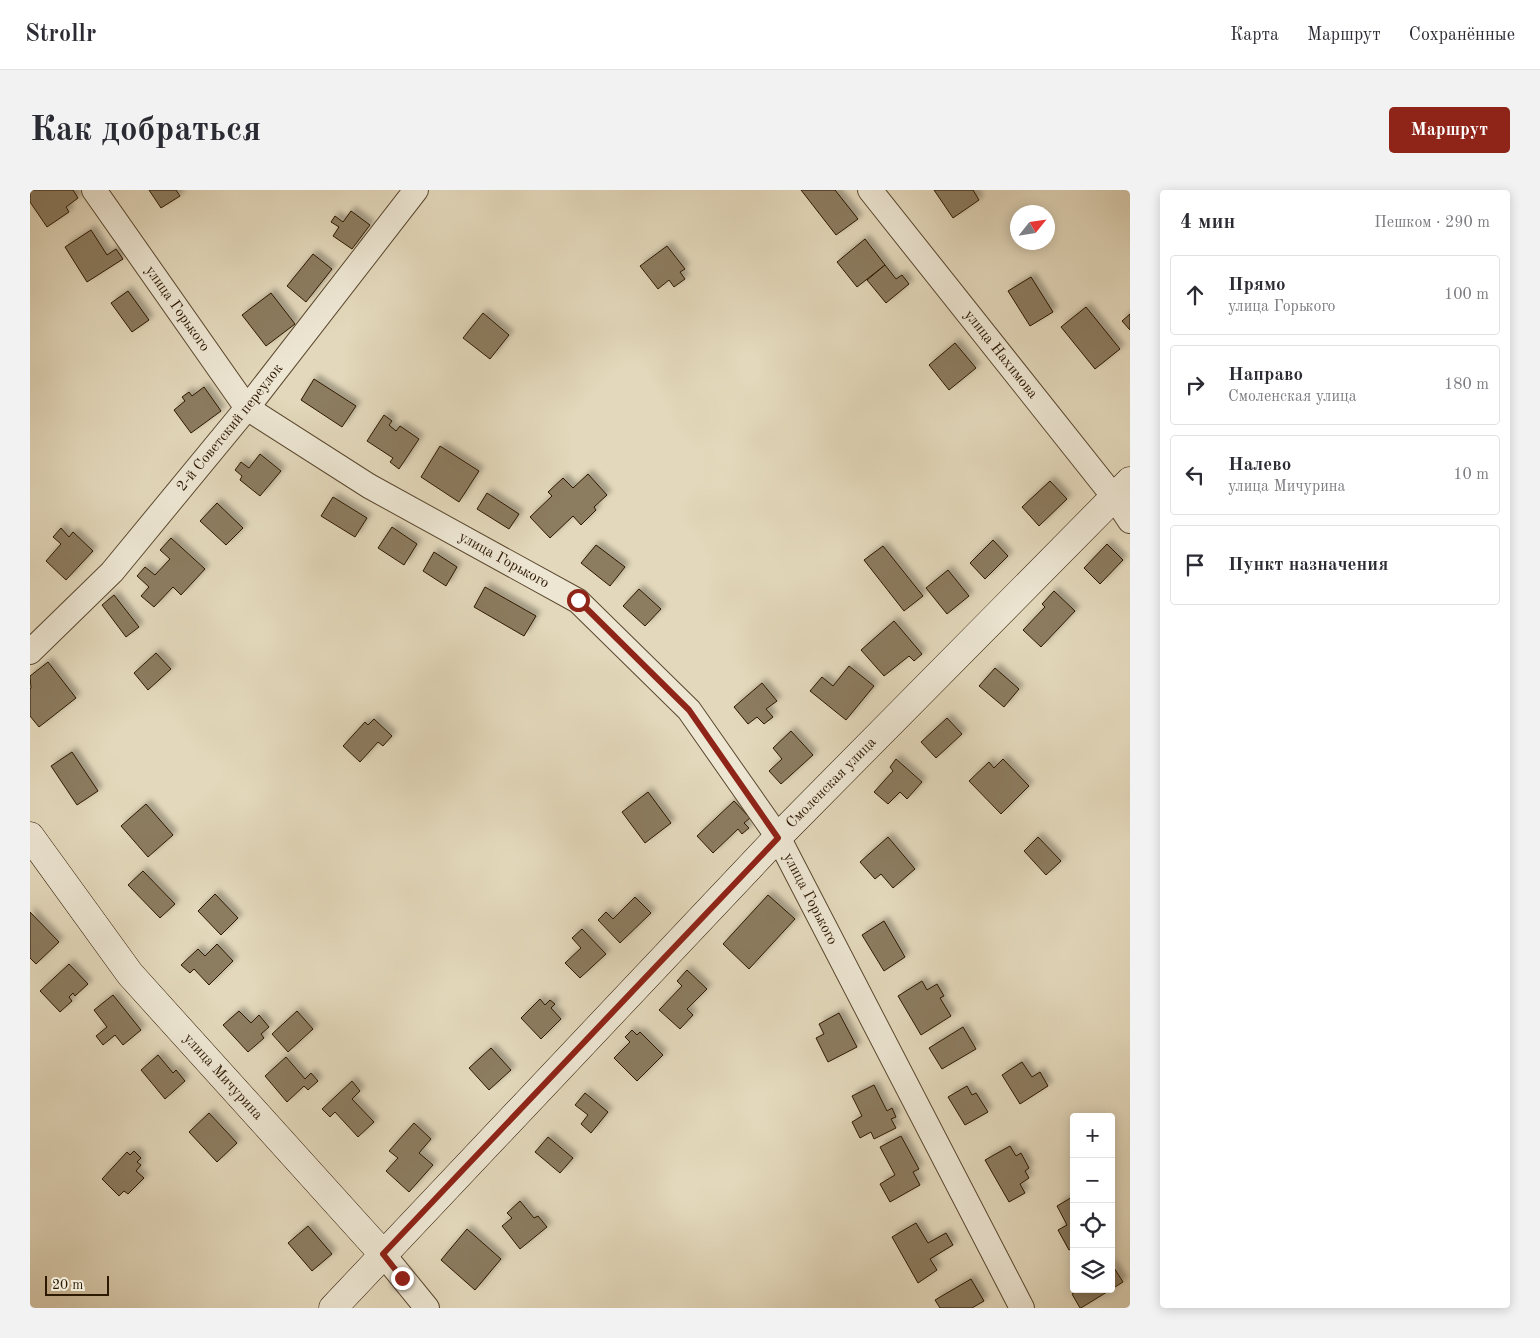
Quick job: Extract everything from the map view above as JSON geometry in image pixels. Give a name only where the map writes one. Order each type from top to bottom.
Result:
[{"type":"street","name":"улица Горького","points":[[94,190],[247,408],[369,486],[578,600],[689,710],[778,838],[1022,1308]]},
{"type":"street","name":"2-й Советский переулок","points":[[30,652],[112,572],[247,408],[416,190]]},
{"type":"street","name":"улица Нахимова","points":[[870,190],[1122,489],[1130,521]]},
{"type":"street","name":"Смоленская улица","points":[[333,1308],[778,838],[1122,489]]},
{"type":"street","name":"улица Мичурина","points":[[30,836],[130,974],[383,1254],[427,1308]]},
{"type":"building","points":[[30,190],[73,190],[78,198],[66,207],[69,212],[47,227],[30,202]]},
{"type":"building","points":[[149,190],[176,190],[180,196],[161,208]]},
{"type":"building","points":[[801,190],[835,190],[858,219],[836,235]]},
{"type":"building","points":[[934,190],[973,190],[979,200],[953,218]]},
{"type":"building","points":[[351,211],[370,225],[352,249],[333,236],[339,227],[331,222],[335,216],[343,222]]},
{"type":"building","points":[[91,230],[107,255],[116,249],[123,259],[87,282],[65,247]]},
{"type":"building","points":[[865,239],[885,265],[857,287],[837,262]]},
{"type":"building","points":[[667,246],[685,269],[680,272],[685,279],[674,287],[669,280],[658,289],[640,266]]},
{"type":"building","points":[[313,254],[332,269],[306,302],[287,286]]},
{"type":"building","points":[[885,265],[896,279],[902,275],[909,284],[886,303],[867,280]]},
{"type":"building","points":[[1031,277],[1053,312],[1030,326],[1008,291]]},
{"type":"building","points":[[128,291],[149,320],[132,332],[111,303]]},
{"type":"building","points":[[271,293],[295,324],[266,346],[242,315]]},
{"type":"building","points":[[1086,307],[1120,349],[1095,369],[1061,327]]},
{"type":"building","points":[[483,313],[509,335],[490,359],[463,338]]},
{"type":"building","points":[[1130,314],[1130,330],[1122,321]]},
{"type":"building","points":[[955,343],[976,368],[949,390],[929,365]]},
{"type":"building","points":[[314,379],[356,406],[342,427],[301,400]]},
{"type":"building","points":[[204,387],[221,411],[191,433],[174,410],[185,401],[182,397],[189,392],[192,396]]},
{"type":"building","points":[[384,415],[392,421],[389,425],[396,431],[400,426],[419,439],[399,469],[390,462],[393,458],[367,441]]},
{"type":"building","points":[[440,446],[479,471],[459,502],[421,477]]},
{"type":"building","points":[[260,454],[281,471],[260,496],[240,480],[242,476],[235,470],[241,462],[249,468]]},
{"type":"building","points":[[588,474],[607,495],[594,507],[596,510],[581,525],[573,516],[550,538],[530,517],[552,496],[548,492],[563,478],[573,488]]},
{"type":"building","points":[[1050,481],[1067,499],[1039,526],[1022,507]]},
{"type":"building","points":[[487,493],[519,514],[509,529],[477,509]]},
{"type":"building","points":[[333,497],[367,518],[355,537],[321,516]]},
{"type":"building","points":[[217,503],[243,528],[226,545],[200,521]]},
{"type":"building","points":[[392,527],[417,544],[404,565],[378,548]]},
{"type":"building","points":[[61,528],[69,537],[73,532],[93,551],[66,580],[46,561],[61,544],[53,537]]},
{"type":"building","points":[[171,538],[205,569],[181,595],[173,587],[154,607],[141,596],[149,587],[137,576],[145,567],[155,575],[170,559],[160,550]]},
{"type":"building","points":[[993,540],[1008,556],[985,579],[970,563]]},
{"type":"building","points":[[1107,544],[1123,560],[1100,584],[1084,568]]},
{"type":"building","points":[[596,545],[625,567],[610,586],[581,563]]},
{"type":"building","points":[[883,546],[923,596],[904,611],[864,560]]},
{"type":"building","points":[[434,552],[457,567],[446,586],[423,571]]},
{"type":"building","points":[[948,570],[969,596],[947,614],[926,588]]},
{"type":"building","points":[[485,587],[536,616],[524,636],[474,607]]},
{"type":"building","points":[[639,589],[661,609],[645,626],[623,606]]},
{"type":"building","points":[[1054,591],[1075,611],[1041,647],[1023,630],[1045,607],[1042,604]]},
{"type":"building","points":[[114,595],[139,627],[126,637],[102,605]]},
{"type":"building","points":[[894,621],[922,654],[914,661],[909,656],[884,676],[861,650]]},
{"type":"building","points":[[156,653],[171,669],[148,690],[134,673]]},
{"type":"building","points":[[48,662],[76,698],[39,727],[30,716],[30,676]]},
{"type":"building","points":[[849,666],[874,686],[846,720],[810,691],[822,677],[833,686]]},
{"type":"building","points":[[995,668],[1019,689],[1004,707],[979,686]]},
{"type":"building","points":[[762,683],[777,701],[766,709],[773,717],[764,724],[757,717],[748,724],[734,707]]},
{"type":"building","points":[[947,718],[962,734],[936,758],[921,742]]},
{"type":"building","points":[[374,719],[392,736],[383,746],[378,742],[360,762],[343,746],[365,722],[368,725]]},
{"type":"building","points":[[791,731],[813,755],[781,784],[769,771],[782,759],[773,748]]},
{"type":"building","points":[[72,752],[98,791],[77,805],[51,766]]},
{"type":"building","points":[[896,759],[922,782],[907,799],[900,792],[888,804],[874,792],[893,771],[890,767]]},
{"type":"building","points":[[1003,759],[1029,786],[1001,814],[969,781],[989,762],[994,768]]},
{"type":"building","points":[[648,792],[671,823],[645,843],[622,812]]},
{"type":"building","points":[[734,801],[750,818],[744,823],[749,828],[742,834],[738,829],[713,853],[697,836]]},
{"type":"building","points":[[146,804],[173,835],[148,857],[121,826]]},
{"type":"building","points":[[888,837],[915,869],[893,888],[881,874],[875,879],[860,862]]},
{"type":"building","points":[[1038,837],[1061,861],[1046,875],[1024,851]]},
{"type":"building","points":[[143,871],[175,904],[160,918],[128,885]]},
{"type":"building","points":[[215,894],[238,918],[221,935],[198,911]]},
{"type":"building","points":[[768,895],[795,919],[749,969],[723,944]]},
{"type":"building","points":[[635,897],[651,913],[620,943],[598,920],[606,912],[613,919]]},
{"type":"building","points":[[30,912],[59,942],[36,964],[30,958]]},
{"type":"building","points":[[884,921],[905,957],[884,971],[862,935]]},
{"type":"building","points":[[582,929],[606,954],[580,978],[565,963],[581,948],[572,938]]},
{"type":"building","points":[[217,944],[233,961],[209,985],[194,969],[190,973],[181,965],[198,949],[205,956]]},
{"type":"building","points":[[69,964],[88,984],[75,996],[73,993],[69,997],[72,1001],[60,1012],[40,991]]},
{"type":"building","points":[[687,970],[707,989],[687,1009],[693,1015],[680,1029],[659,1010],[682,986],[677,981]]},
{"type":"building","points":[[922,981],[927,990],[937,984],[944,996],[940,998],[951,1016],[921,1035],[898,996]]},
{"type":"building","points":[[113,995],[141,1030],[123,1045],[115,1035],[103,1045],[96,1036],[107,1027],[94,1010]]},
{"type":"building","points":[[540,999],[545,1005],[550,1000],[555,1004],[551,1008],[561,1019],[541,1039],[521,1018]]},
{"type":"building","points":[[239,1011],[251,1023],[259,1015],[269,1027],[261,1034],[264,1038],[248,1052],[223,1025]]},
{"type":"building","points":[[297,1011],[313,1029],[288,1052],[272,1034]]},
{"type":"building","points":[[839,1013],[857,1047],[828,1062],[816,1038],[824,1034],[819,1024]]},
{"type":"building","points":[[963,1027],[976,1049],[942,1069],[929,1048]]},
{"type":"building","points":[[632,1030],[637,1035],[640,1032],[663,1055],[637,1081],[614,1058],[630,1042],[625,1037]]},
{"type":"building","points":[[491,1048],[511,1070],[489,1090],[469,1068]]},
{"type":"building","points":[[158,1055],[173,1073],[176,1070],[185,1081],[165,1099],[141,1070]]},
{"type":"building","points":[[286,1057],[305,1079],[311,1073],[318,1081],[308,1090],[304,1086],[287,1102],[265,1076]]},
{"type":"building","points":[[1022,1062],[1032,1077],[1040,1072],[1048,1086],[1020,1104],[1002,1075]]},
{"type":"building","points":[[352,1081],[360,1091],[352,1099],[374,1122],[358,1137],[335,1112],[330,1117],[322,1109]]},
{"type":"building","points":[[874,1085],[887,1111],[892,1108],[896,1117],[891,1119],[896,1128],[874,1139],[871,1132],[860,1138],[852,1122],[862,1116],[852,1096]]},
{"type":"building","points":[[967,1086],[972,1095],[976,1093],[988,1112],[965,1125],[948,1097]]},
{"type":"building","points":[[585,1093],[608,1112],[591,1133],[581,1124],[588,1115],[575,1105]]},
{"type":"building","points":[[209,1113],[237,1143],[217,1162],[189,1132]]},
{"type":"building","points":[[414,1123],[431,1139],[419,1153],[433,1165],[409,1192],[386,1171],[398,1158],[389,1151]]},
{"type":"building","points":[[901,1136],[919,1169],[913,1172],[920,1185],[890,1202],[880,1184],[895,1175],[880,1147]]},
{"type":"building","points":[[548,1137],[573,1158],[560,1173],[535,1152]]},
{"type":"building","points":[[1010,1146],[1016,1156],[1021,1153],[1029,1168],[1025,1171],[1029,1178],[1020,1184],[1025,1193],[1009,1202],[985,1160]]},
{"type":"building","points":[[134,1151],[141,1158],[137,1162],[141,1165],[136,1171],[144,1178],[128,1194],[124,1191],[119,1196],[102,1179],[127,1152],[130,1155]]},
{"type":"building","points":[[1070,1198],[1069,1250],[1058,1230],[1067,1225],[1057,1206]]},
{"type":"building","points":[[520,1201],[534,1218],[538,1216],[547,1227],[520,1249],[502,1226],[512,1218],[507,1213]]},
{"type":"building","points":[[916,1223],[928,1243],[946,1233],[953,1245],[930,1259],[937,1270],[918,1283],[892,1237]]},
{"type":"building","points":[[308,1226],[332,1254],[312,1271],[288,1243]]},
{"type":"building","points":[[467,1229],[501,1259],[475,1290],[441,1260]]},
{"type":"building","points":[[1115,1269],[1123,1282],[1115,1287]]},
{"type":"building","points":[[971,1279],[984,1301],[972,1308],[940,1308],[935,1300]]},
{"type":"building","points":[[1074,1293],[1105,1293],[1081,1308],[1072,1294]]},
{"type":"route","points":[[402,1278],[383,1254],[778,838],[689,710],[578,600]]}]
